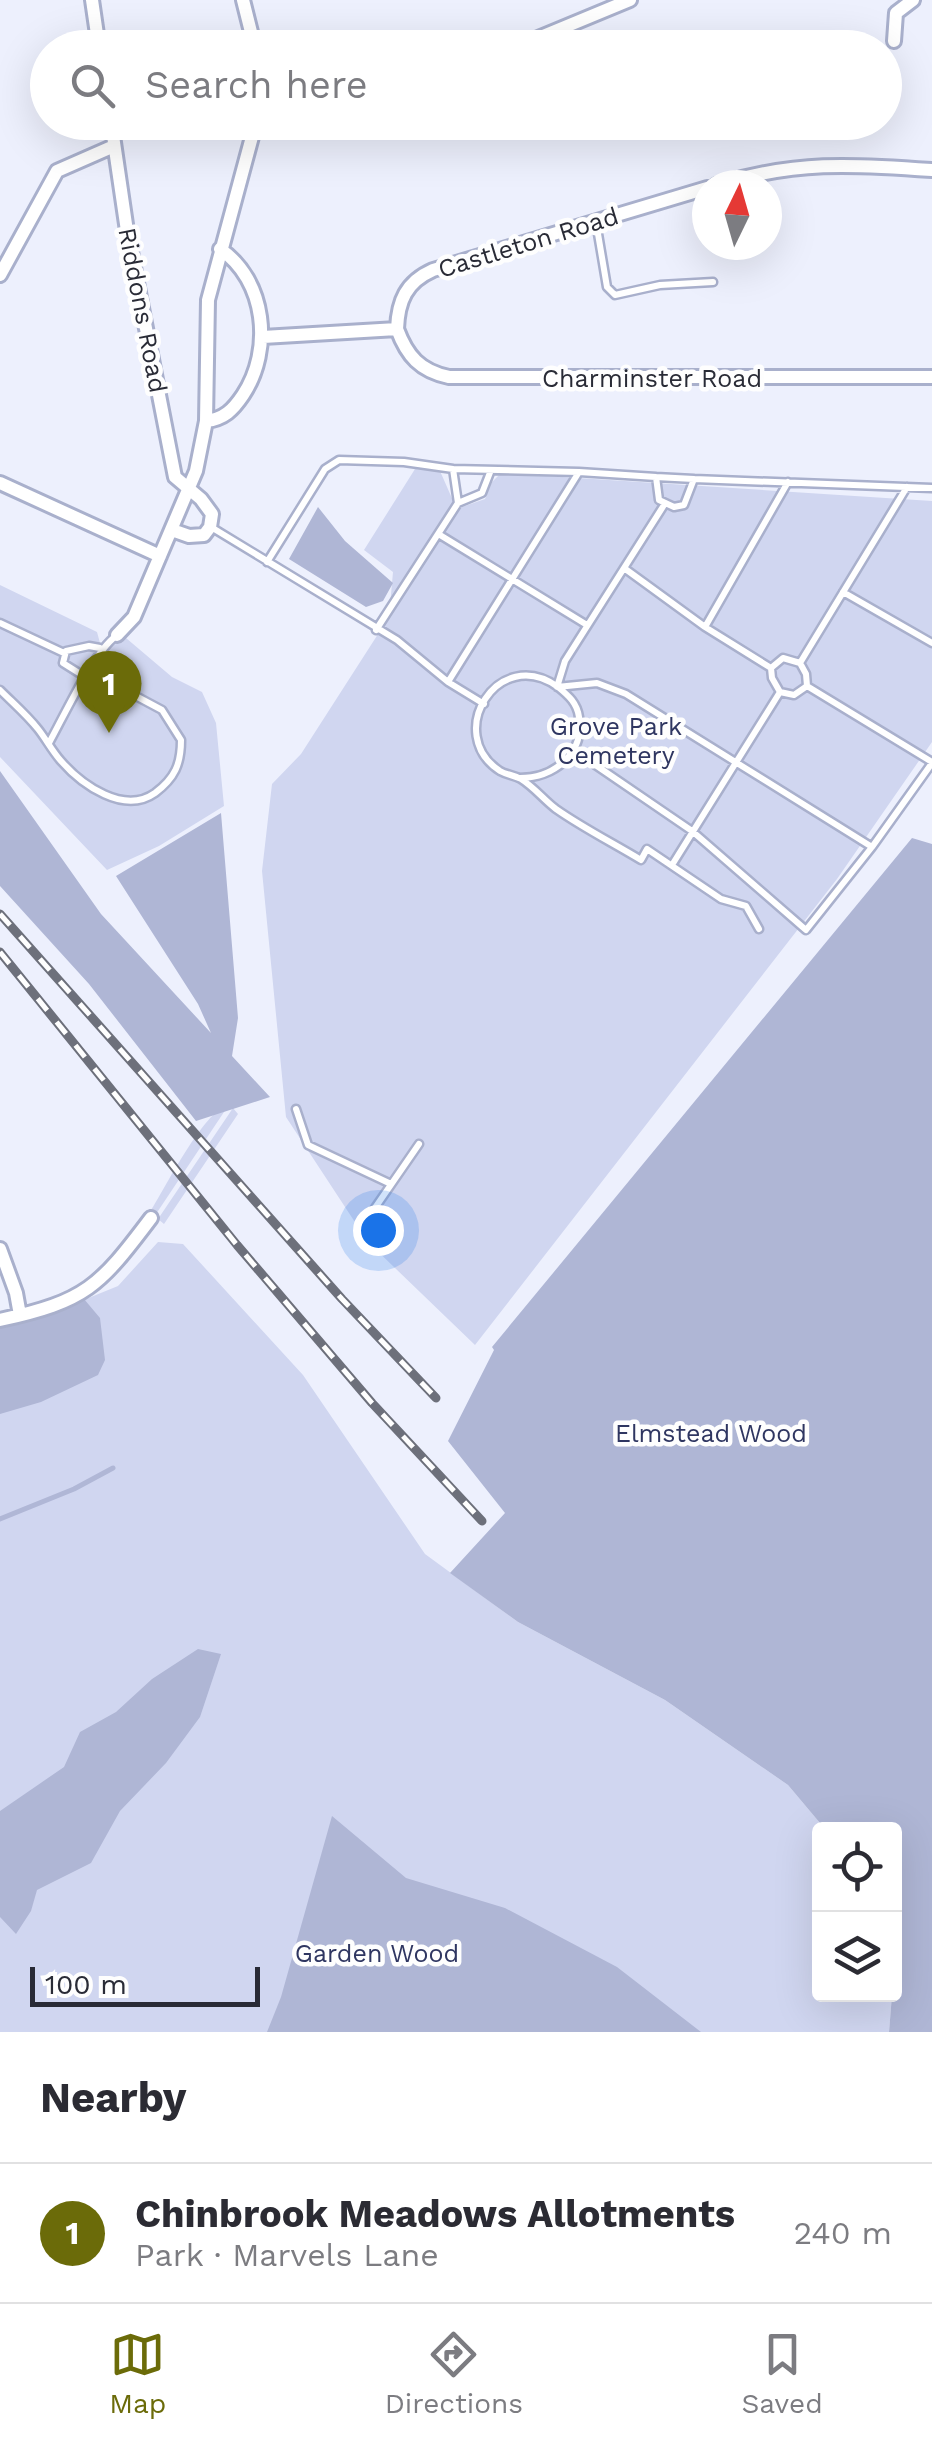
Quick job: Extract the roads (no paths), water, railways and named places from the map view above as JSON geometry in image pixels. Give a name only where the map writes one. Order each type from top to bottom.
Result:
[{"type":"street","points":[[92,0],[96,30]]},
{"type":"street","points":[[243,0],[250,30]]},
{"type":"street","points":[[558,30],[630,0]]},
{"type":"street","points":[[895,30],[896,12],[912,0]]},
{"type":"street","name":"Riddons Road","points":[[113,140],[174,477],[208,507],[212,514],[210,527]]},
{"type":"street","points":[[116,636],[134,616],[190,492],[206,420],[208,300],[251,140]]},
{"type":"street","points":[[0,275],[57,171],[114,146]]},
{"type":"street","points":[[773,170],[817,164],[932,170]]},
{"type":"street","name":"Castleton Road","points":[[397,329],[403,295],[423,275],[692,192]]},
{"type":"street","points":[[206,420],[226,415],[240,399],[257,367],[263,337],[256,301],[240,264],[220,249]]},
{"type":"street","points":[[263,337],[397,329]]},
{"type":"street","name":"Charminster Road","points":[[397,329],[414,362],[424,370],[449,377],[932,377]]},
{"type":"street","points":[[0,483],[160,556]]},
{"type":"street","points":[[172,530],[200,536],[208,533],[210,527]]},
{"type":"street","points":[[0,1320],[53,1307],[92,1288],[151,1218]]},
{"type":"street","points":[[0,1249],[20,1315]]},
{"type":"lane","points":[[596,220],[607,287],[615,295],[652,286],[713,282]]},
{"type":"lane","points":[[268,562],[332,464],[339,460],[447,465],[452,469],[932,488]]},
{"type":"lane","points":[[452,469],[458,503]]},
{"type":"lane","points":[[376,630],[458,503],[482,493],[491,470]]},
{"type":"lane","points":[[448,682],[579,472]]},
{"type":"lane","points":[[656,477],[659,500],[664,505],[684,505],[694,480]]},
{"type":"lane","points":[[705,626],[788,482]]},
{"type":"lane","points":[[800,663],[906,487]]},
{"type":"lane","points":[[557,687],[565,661],[664,505]]},
{"type":"lane","points":[[210,527],[397,640],[448,682],[484,704]]},
{"type":"lane","points":[[440,534],[588,625]]},
{"type":"lane","points":[[624,568],[771,668]]},
{"type":"lane","points":[[843,592],[932,644]]},
{"type":"lane","points":[[0,624],[64,653],[89,646],[100,648],[113,664],[117,686]]},
{"type":"lane","points":[[49,744],[88,677],[100,648],[116,636]]},
{"type":"lane","points":[[0,690],[68,768],[110,797],[130,802],[156,792],[179,768],[180,733],[162,710],[117,686],[106,690],[66,668],[64,653]]},
{"type":"lane","points":[[771,668],[783,658],[800,663],[807,686]]},
{"type":"lane","points":[[771,668],[780,692],[794,695],[807,686]]},
{"type":"lane","points":[[543,676],[572,698],[579,714],[580,732],[565,763],[536,778],[504,774],[491,764],[476,735],[476,718],[484,704],[492,688],[507,678],[543,676]]},
{"type":"lane","points":[[557,687],[597,684],[626,694],[872,847]]},
{"type":"lane","points":[[572,748],[692,832],[806,930],[932,762],[807,686]]},
{"type":"lane","points":[[672,866],[780,692]]},
{"type":"lane","points":[[520,778],[557,809],[641,860],[647,850],[721,898],[746,906],[759,929]]},
{"type":"lane","points":[[296,1109],[308,1145],[391,1184]]},
{"type":"lane","points":[[368,1218],[419,1144]]},
{"type":"waterway","points":[[0,1519],[74,1489],[113,1468]]},
{"type":"railway","points":[[0,914],[342,1299],[436,1398]]},
{"type":"railway","points":[[0,952],[237,1245],[372,1403],[482,1521]]},
{"type":"place","name":"Chinbrook Meadows Allotments","points":[[109,733]]},
{"type":"park label","name":"Grove Park Cemetery","points":[[616,740]]},
{"type":"park label","name":"Elmstead Wood","points":[[711,1433]]},
{"type":"park label","name":"Garden Wood","points":[[377,1953]]}]
